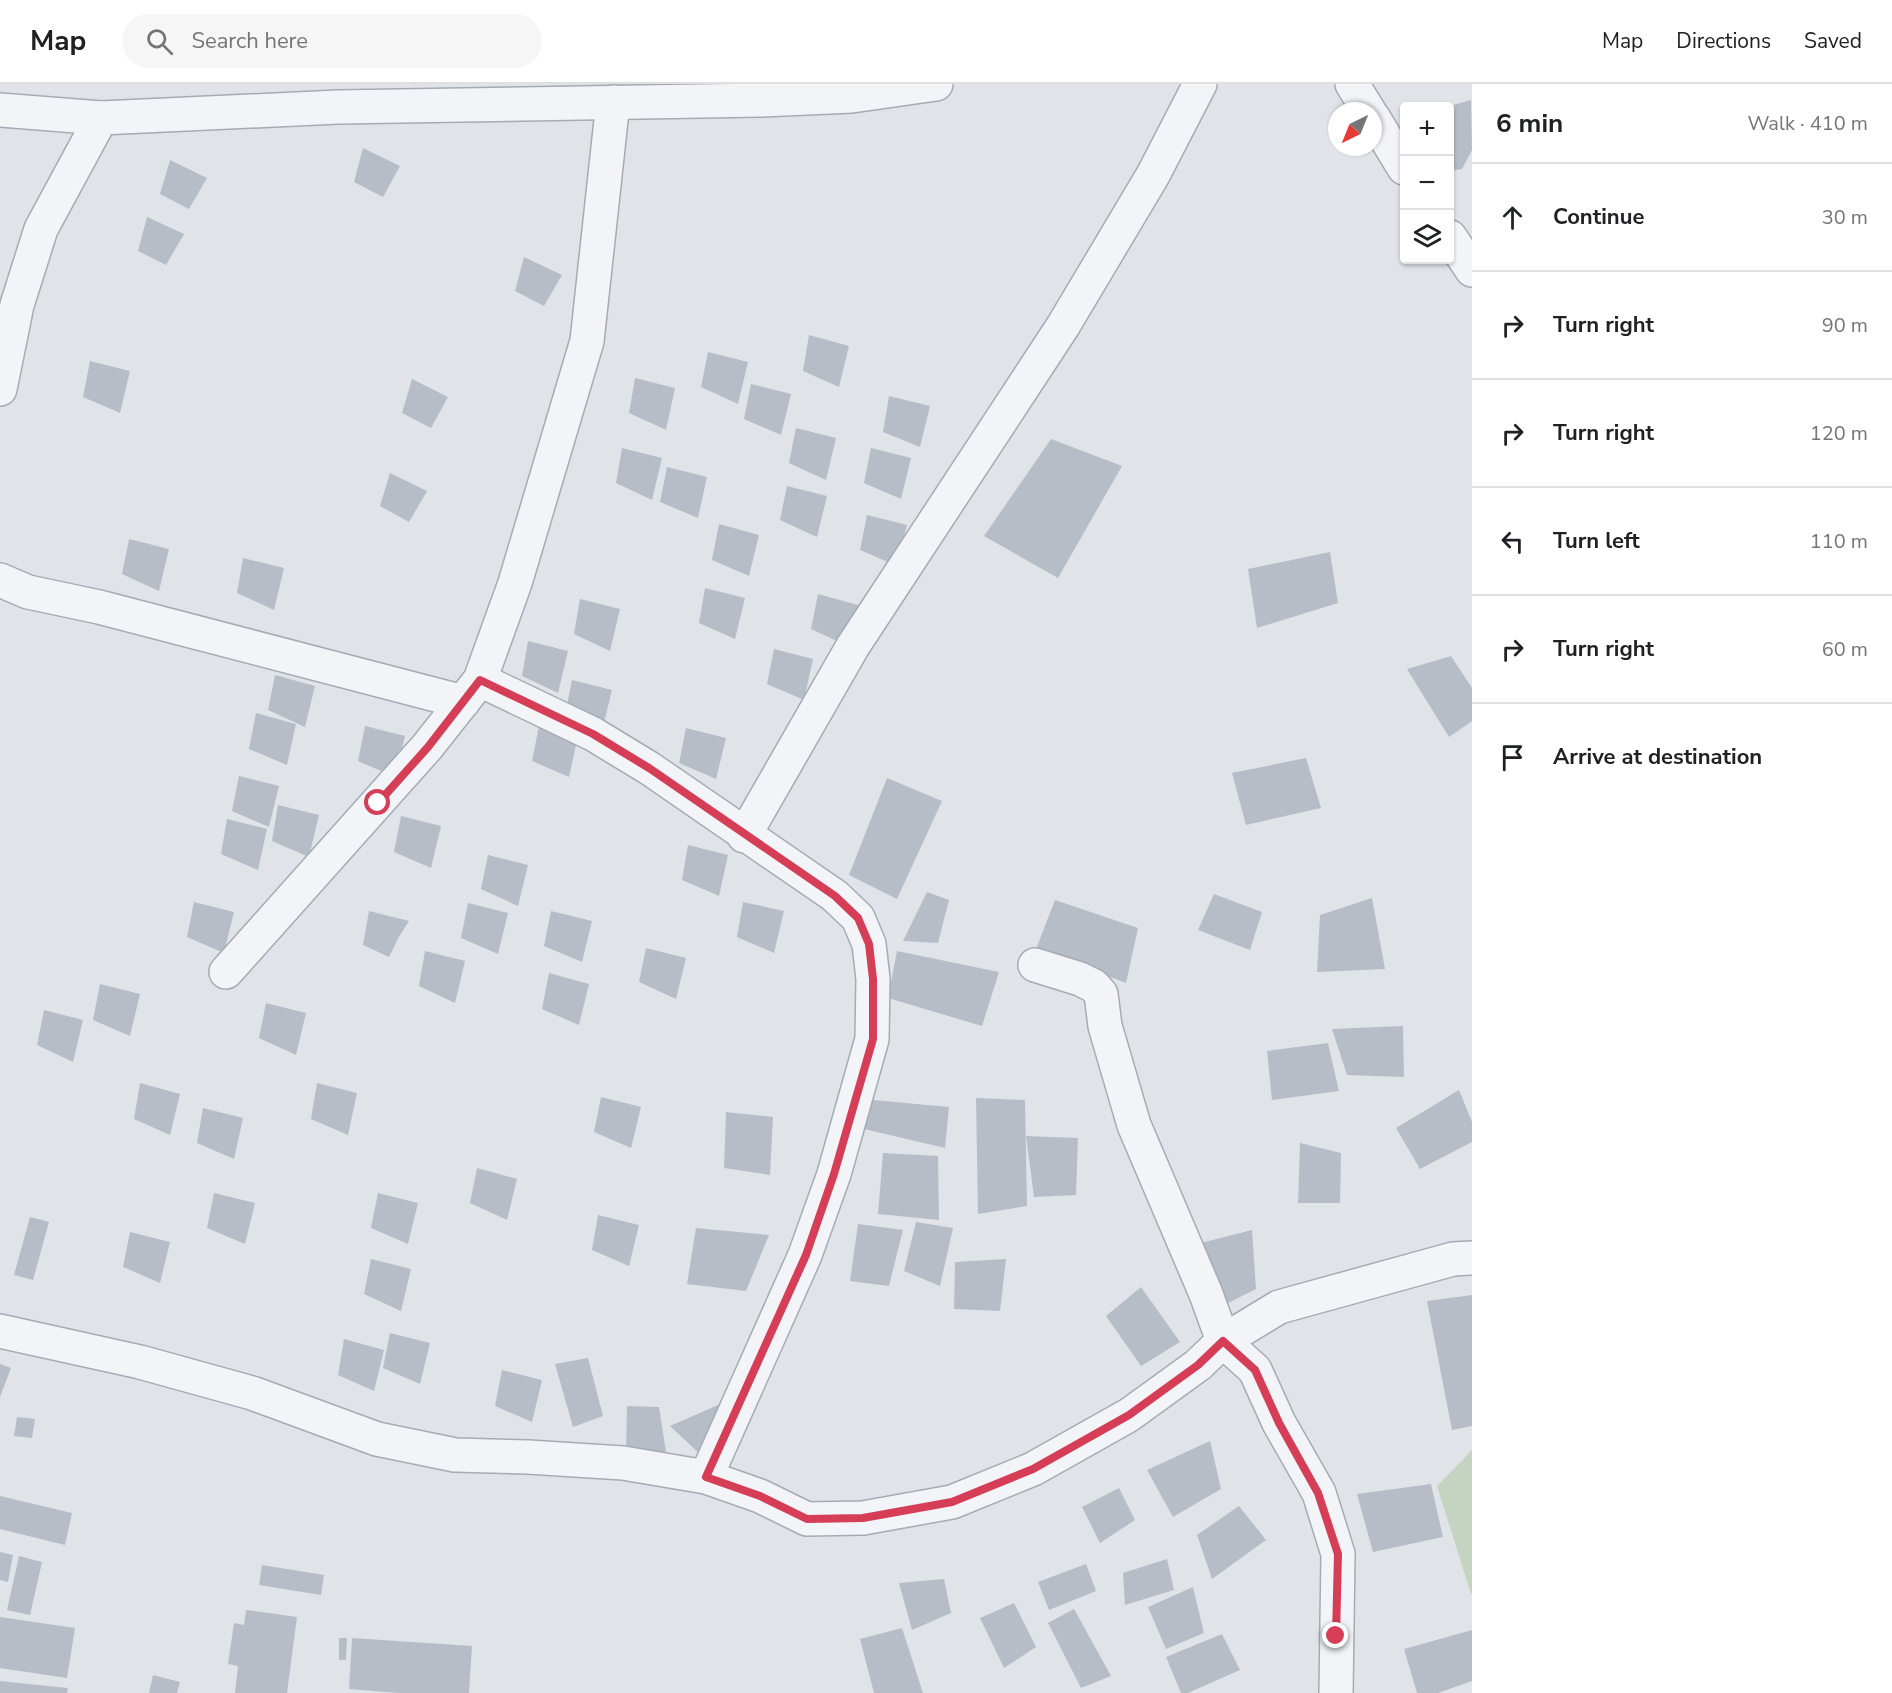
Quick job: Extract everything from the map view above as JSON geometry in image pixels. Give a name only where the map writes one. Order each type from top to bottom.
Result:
[{"type":"street","points":[[0,110],[101,118],[338,107],[678,103],[852,96],[936,84]]},
{"type":"street","points":[[744,836],[853,646],[1075,306],[1153,175],[1200,84]]},
{"type":"street","points":[[1353,84],[1364,102]]},
{"type":"street","points":[[226,972],[385,795],[472,691],[515,583],[587,341],[613,102]]},
{"type":"street","points":[[0,389],[17,305],[41,229],[101,118]]},
{"type":"street","points":[[1382,132],[1400,161]]},
{"type":"street","points":[[1454,244],[1472,270]]},
{"type":"street","points":[[0,580],[28,592],[472,691],[593,734],[649,768],[744,836],[835,896],[858,918],[869,944],[873,979],[873,1039],[834,1174],[806,1255],[706,1477]]},
{"type":"street","points":[[1035,965],[1080,978],[1094,986],[1101,994],[1105,1026],[1134,1125],[1206,1294],[1223,1341],[1255,1370],[1279,1423],[1318,1493],[1338,1554],[1336,1693]]},
{"type":"street","points":[[0,1331],[173,1371],[252,1393],[377,1439],[455,1455],[623,1463],[706,1477],[760,1496],[807,1519],[863,1518],[952,1502],[1033,1469],[1119,1421],[1198,1365],[1223,1341],[1279,1307],[1453,1259],[1472,1258]]},
{"type":"street","points":[[1255,1370],[1261,1348],[1279,1307]]},
{"type":"green space","points":[[1472,1450],[1472,1594],[1471,1594],[1437,1486]]},
{"type":"building","points":[[1471,100],[1472,150],[1462,169],[1454,170],[1454,156],[1454,105]]},
{"type":"building","points":[[363,148],[400,166],[383,197],[354,182]]},
{"type":"building","points":[[170,160],[207,178],[189,209],[160,194]]},
{"type":"building","points":[[147,217],[184,234],[166,265],[138,251]]},
{"type":"building","points":[[524,257],[562,275],[544,306],[515,291]]},
{"type":"building","points":[[809,335],[849,346],[839,387],[803,371]]},
{"type":"building","points":[[708,352],[748,362],[738,404],[701,387]]},
{"type":"building","points":[[90,361],[130,371],[120,413],[83,397]]},
{"type":"building","points":[[635,378],[675,388],[666,430],[629,413]]},
{"type":"building","points":[[412,379],[448,397],[431,428],[402,413]]},
{"type":"building","points":[[751,384],[791,394],[781,435],[744,419]]},
{"type":"building","points":[[889,396],[930,406],[920,447],[883,432]]},
{"type":"building","points":[[796,428],[836,438],[826,480],[789,463]]},
{"type":"building","points":[[1051,439],[1122,466],[1058,578],[984,536]]},
{"type":"building","points":[[622,448],[662,458],[652,500],[616,483]]},
{"type":"building","points":[[871,448],[911,458],[901,499],[864,483]]},
{"type":"building","points":[[667,467],[707,477],[698,518],[660,502]]},
{"type":"building","points":[[390,473],[427,491],[409,522],[380,506]]},
{"type":"building","points":[[787,486],[827,496],[817,537],[780,520]]},
{"type":"building","points":[[867,515],[907,525],[897,566],[860,550]]},
{"type":"building","points":[[719,524],[759,535],[749,576],[712,560]]},
{"type":"building","points":[[129,539],[169,549],[159,591],[122,574]]},
{"type":"building","points":[[1330,552],[1338,603],[1257,628],[1248,569]]},
{"type":"building","points":[[243,558],[284,568],[274,610],[237,593]]},
{"type":"building","points":[[705,588],[745,598],[735,639],[699,623]]},
{"type":"building","points":[[818,594],[858,605],[848,646],[811,629]]},
{"type":"building","points":[[580,599],[620,609],[610,651],[574,634]]},
{"type":"building","points":[[528,641],[568,651],[558,693],[522,676]]},
{"type":"building","points":[[774,649],[813,659],[804,700],[767,684]]},
{"type":"building","points":[[1451,656],[1472,688],[1472,721],[1449,737],[1407,669]]},
{"type":"building","points":[[275,675],[315,686],[305,727],[268,710]]},
{"type":"building","points":[[572,680],[612,690],[602,731],[565,715]]},
{"type":"building","points":[[256,713],[296,724],[287,765],[249,749]]},
{"type":"building","points":[[365,726],[405,736],[395,777],[358,761]]},
{"type":"building","points":[[539,726],[578,736],[569,777],[532,761]]},
{"type":"building","points":[[686,728],[726,738],[716,779],[679,763]]},
{"type":"building","points":[[1306,758],[1321,808],[1246,825],[1232,773]]},
{"type":"building","points":[[239,776],[279,786],[269,827],[232,811]]},
{"type":"building","points":[[887,778],[942,801],[897,899],[849,875]]},
{"type":"building","points":[[278,805],[319,815],[309,857],[272,841]]},
{"type":"building","points":[[401,816],[441,826],[431,868],[394,852]]},
{"type":"building","points":[[227,819],[267,829],[258,870],[221,854]]},
{"type":"building","points":[[688,845],[728,855],[719,896],[682,880]]},
{"type":"building","points":[[488,855],[528,865],[518,906],[481,889]]},
{"type":"building","points":[[927,892],[949,900],[938,943],[903,941]]},
{"type":"building","points":[[1214,894],[1262,912],[1250,950],[1198,930]]},
{"type":"building","points":[[1372,898],[1385,969],[1317,972],[1320,915]]},
{"type":"building","points":[[1055,900],[1138,928],[1126,983],[1036,949]]},
{"type":"building","points":[[194,902],[234,912],[224,953],[187,937]]},
{"type":"building","points":[[743,902],[784,911],[774,953],[737,937]]},
{"type":"building","points":[[468,903],[508,913],[498,954],[461,938]]},
{"type":"building","points":[[369,911],[409,921],[389,957],[363,945]]},
{"type":"building","points":[[551,911],[592,921],[582,962],[544,946]]},
{"type":"building","points":[[646,948],[686,958],[676,999],[639,982]]},
{"type":"building","points":[[425,951],[465,961],[455,1003],[419,986]]},
{"type":"building","points":[[897,951],[999,972],[982,1026],[888,998]]},
{"type":"building","points":[[549,973],[589,984],[579,1025],[542,1009]]},
{"type":"building","points":[[100,984],[140,994],[130,1036],[93,1020]]},
{"type":"building","points":[[266,1003],[306,1013],[296,1055],[259,1038]]},
{"type":"building","points":[[44,1010],[83,1020],[73,1062],[37,1045]]},
{"type":"building","points":[[1403,1026],[1404,1077],[1347,1075],[1332,1029]]},
{"type":"building","points":[[1328,1043],[1339,1091],[1272,1100],[1267,1051]]},
{"type":"building","points":[[140,1083],[180,1094],[170,1135],[134,1119]]},
{"type":"building","points":[[317,1083],[357,1093],[348,1135],[311,1119]]},
{"type":"building","points":[[1459,1090],[1472,1122],[1472,1142],[1420,1169],[1396,1128]]},
{"type":"building","points":[[601,1097],[641,1107],[631,1148],[594,1132]]},
{"type":"building","points":[[976,1098],[1025,1100],[1027,1206],[978,1214]]},
{"type":"building","points":[[873,1100],[949,1107],[945,1148],[864,1129]]},
{"type":"building","points":[[203,1108],[243,1118],[234,1159],[197,1143]]},
{"type":"building","points":[[726,1112],[773,1117],[770,1175],[724,1168]]},
{"type":"building","points":[[1026,1136],[1078,1138],[1076,1195],[1034,1197]]},
{"type":"building","points":[[1300,1143],[1341,1153],[1340,1203],[1298,1203]]},
{"type":"building","points":[[883,1153],[938,1156],[939,1220],[878,1214]]},
{"type":"building","points":[[477,1168],[517,1179],[507,1220],[470,1203]]},
{"type":"building","points":[[214,1193],[255,1203],[245,1244],[207,1228]]},
{"type":"building","points":[[378,1193],[418,1203],[408,1244],[371,1228]]},
{"type":"building","points":[[598,1215],[639,1225],[629,1266],[592,1250]]},
{"type":"building","points":[[30,1217],[49,1222],[33,1280],[14,1275]]},
{"type":"building","points":[[916,1222],[953,1228],[940,1286],[904,1271]]},
{"type":"building","points":[[858,1224],[903,1230],[889,1286],[850,1281]]},
{"type":"building","points":[[696,1228],[769,1235],[746,1291],[687,1284]]},
{"type":"building","points":[[1252,1230],[1256,1289],[1224,1305],[1197,1244]]},
{"type":"building","points":[[130,1232],[170,1242],[160,1283],[123,1267]]},
{"type":"building","points":[[371,1259],[411,1269],[401,1311],[364,1294]]},
{"type":"building","points":[[1006,1259],[1000,1311],[954,1309],[955,1262]]},
{"type":"building","points":[[1141,1287],[1180,1342],[1141,1366],[1106,1316]]},
{"type":"building","points":[[1472,1295],[1472,1426],[1452,1430],[1427,1301]]},
{"type":"building","points":[[390,1333],[430,1343],[420,1384],[383,1368]]},
{"type":"building","points":[[344,1339],[384,1350],[374,1391],[338,1375]]},
{"type":"building","points":[[588,1358],[603,1416],[573,1427],[555,1364]]},
{"type":"building","points":[[0,1364],[11,1368],[0,1397]]},
{"type":"building","points":[[502,1370],[542,1380],[532,1422],[495,1406]]},
{"type":"building","points":[[727,1401],[700,1454],[670,1426]]},
{"type":"building","points":[[627,1406],[659,1407],[666,1452],[626,1452]]},
{"type":"building","points":[[17,1417],[35,1419],[32,1438],[14,1436]]},
{"type":"building","points":[[1210,1441],[1221,1489],[1173,1517],[1147,1470]]},
{"type":"building","points":[[1431,1484],[1443,1537],[1373,1552],[1357,1494]]},
{"type":"building","points":[[1119,1488],[1135,1520],[1100,1543],[1082,1507]]},
{"type":"building","points":[[0,1496],[72,1513],[65,1545],[0,1529]]},
{"type":"building","points":[[1239,1506],[1266,1540],[1212,1579],[1197,1535]]},
{"type":"building","points":[[0,1552],[13,1555],[8,1582],[0,1580]]},
{"type":"building","points":[[19,1556],[42,1562],[30,1615],[7,1610]]},
{"type":"building","points":[[1167,1559],[1174,1590],[1125,1605],[1123,1573]]},
{"type":"building","points":[[1086,1564],[1096,1591],[1049,1610],[1038,1582]]},
{"type":"building","points":[[262,1565],[324,1575],[321,1595],[259,1585]]},
{"type":"building","points":[[944,1579],[951,1613],[912,1630],[899,1583]]},
{"type":"building","points":[[1193,1587],[1204,1633],[1166,1649],[1148,1607]]},
{"type":"building","points":[[1014,1603],[1036,1647],[1004,1668],[980,1618]]},
{"type":"building","points":[[1074,1609],[1111,1676],[1081,1688],[1048,1623]]},
{"type":"building","points":[[246,1610],[297,1617],[287,1693],[235,1693],[238,1666],[228,1664],[234,1623],[244,1625]]},
{"type":"building","points":[[0,1617],[75,1628],[67,1678],[0,1668]]},
{"type":"building","points":[[902,1628],[923,1693],[874,1693],[860,1639]]},
{"type":"building","points":[[1472,1630],[1472,1681],[1438,1693],[1417,1693],[1404,1649]]},
{"type":"building","points":[[1222,1634],[1240,1670],[1188,1693],[1181,1693],[1166,1657]]},
{"type":"building","points":[[339,1638],[347,1638],[346,1660],[339,1660]]},
{"type":"building","points":[[352,1638],[472,1646],[469,1693],[399,1693],[349,1689]]},
{"type":"building","points":[[153,1675],[180,1682],[177,1693],[149,1693]]},
{"type":"building","points":[[0,1681],[68,1688],[67,1693],[0,1693]]},
{"type":"route","points":[[378,803],[428,747],[480,680],[593,734],[649,768],[744,836],[835,896],[858,918],[869,944],[873,979],[873,1039],[834,1174],[806,1255],[706,1477],[760,1496],[807,1519],[863,1518],[952,1502],[1033,1469],[1129,1415],[1198,1365],[1223,1341],[1255,1370],[1279,1423],[1318,1493],[1338,1554],[1336,1636]]}]
